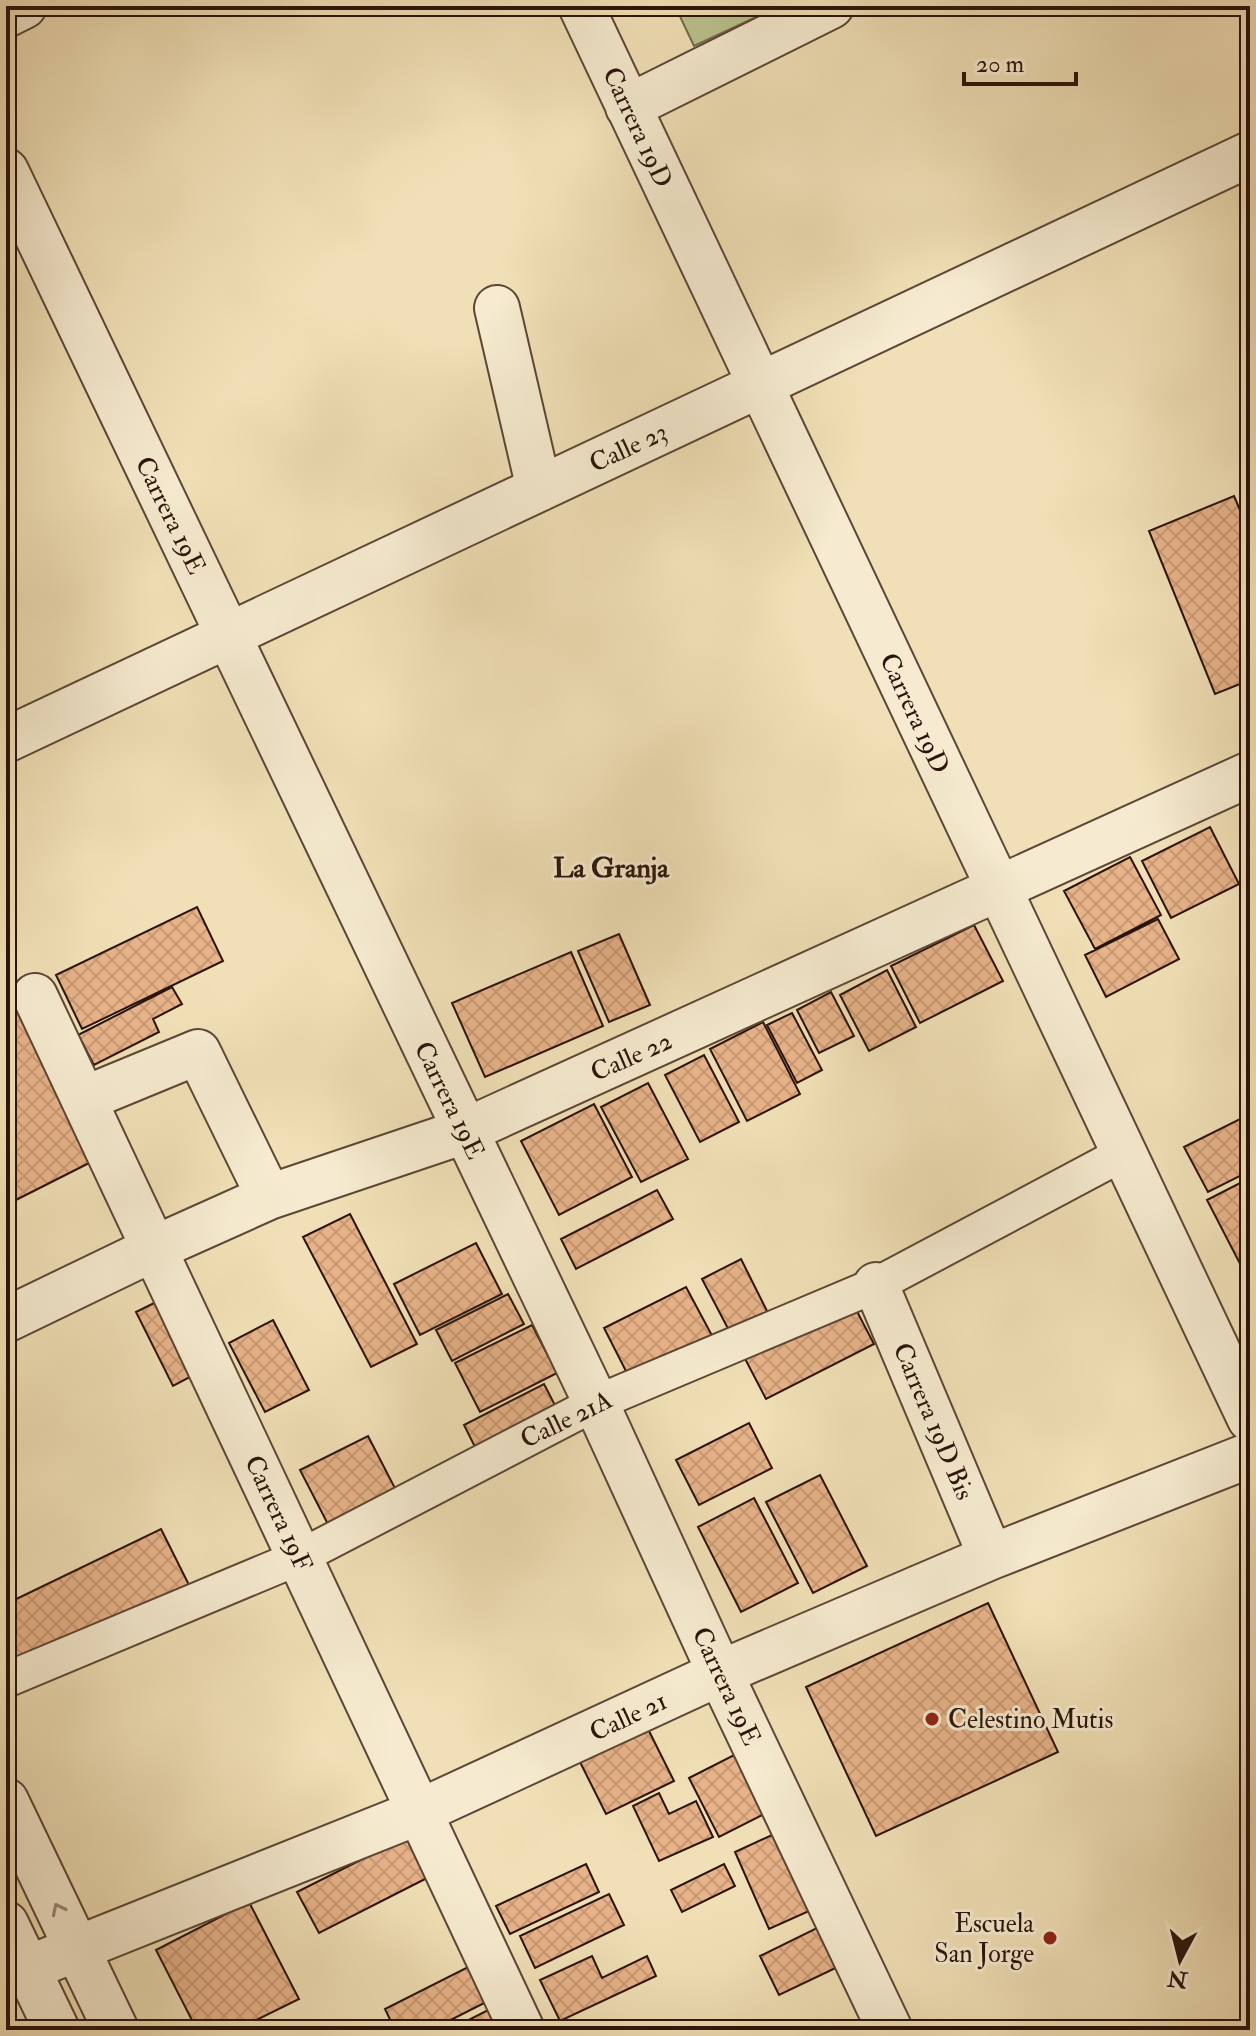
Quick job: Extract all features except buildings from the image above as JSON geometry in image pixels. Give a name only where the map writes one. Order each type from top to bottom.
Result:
[{"type":"street","points":[[6,15],[24,6]]},
{"type":"street","name":"Carrera 19D","points":[[581,6],[1250,1419]]},
{"type":"street","points":[[628,107],[831,6]]},
{"type":"street","name":"Calle 23","points":[[6,740],[1250,154]]},
{"type":"street","name":"Carrera 19E","points":[[6,171],[596,1403],[890,2030]]},
{"type":"street","points":[[497,308],[539,489]]},
{"type":"street","name":"Calle 22","points":[[6,1320],[269,1197],[465,1131],[1250,774]]},
{"type":"street","name":"Carrera 19F","points":[[35,996],[522,2030]]},
{"type":"street","points":[[84,1099],[198,1052],[269,1197]]},
{"type":"street","name":"Calle 21A","points":[[6,1680],[300,1557],[596,1403],[876,1285],[1124,1153]]},
{"type":"street","name":"Carrera 19D Bis","points":[[876,1285],[991,1557]]},
{"type":"street","name":"Calle 21","points":[[17,1973],[419,1812],[720,1673],[991,1557],[1250,1455]]},
{"type":"street","points":[[6,1801],[116,2030]]},
{"type":"street","points":[[6,1924],[17,1973],[57,2030]]},
{"type":"green space","points":[[675,6],[780,6],[694,46]]},
{"type":"place","name":"Celestino Mutis","points":[[932,1719]]},
{"type":"place","name":"Escuela San Jorge","points":[[1050,1938]]},
{"type":"district","name":"La Granja","points":[[611,867]]}]
